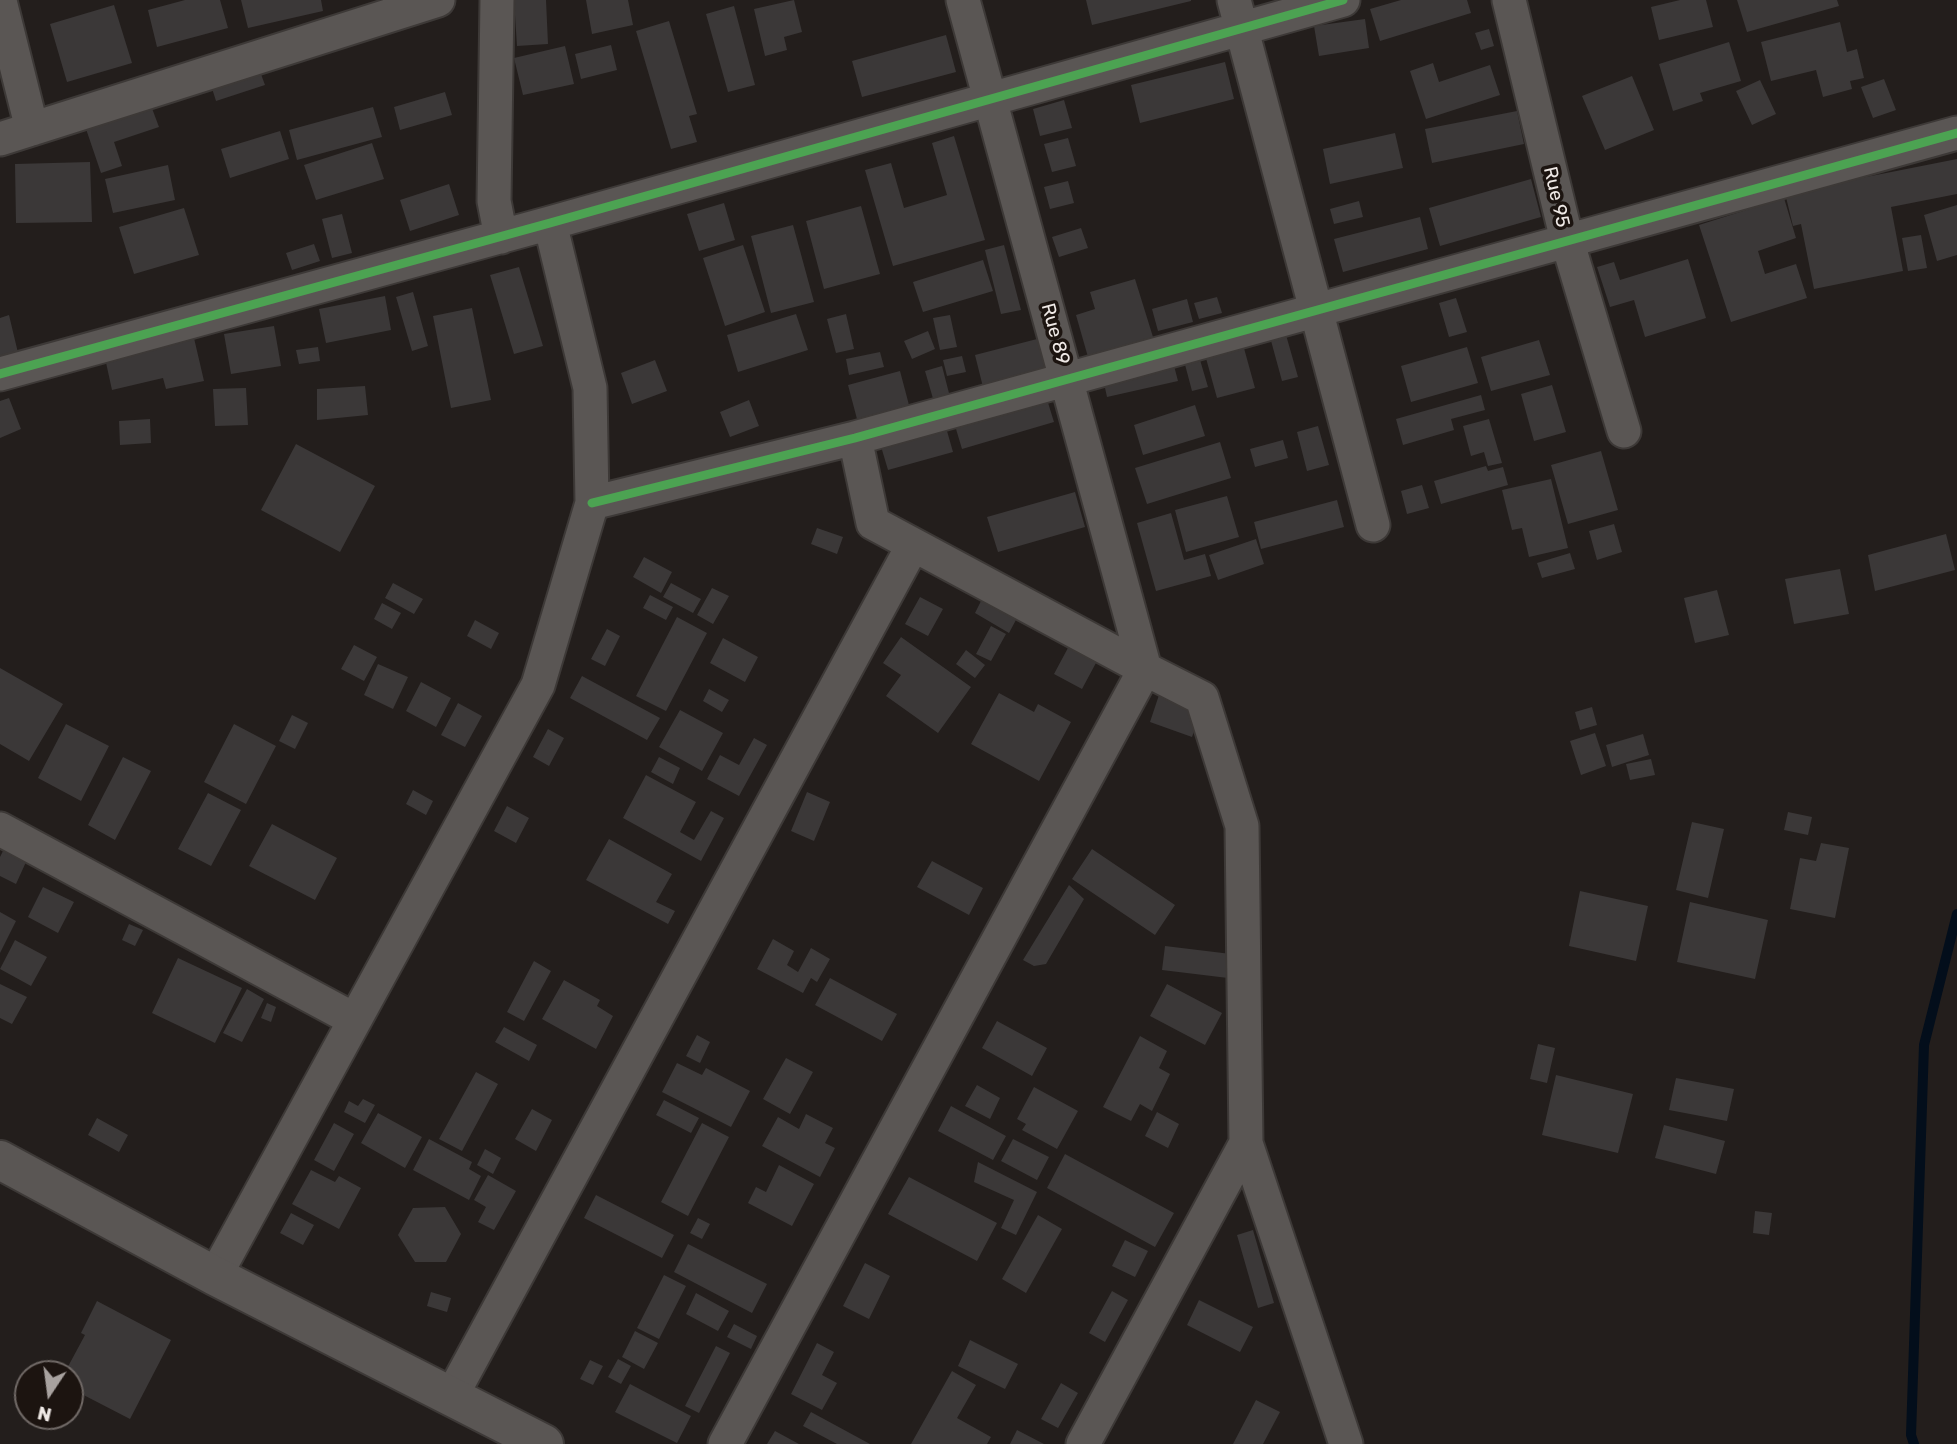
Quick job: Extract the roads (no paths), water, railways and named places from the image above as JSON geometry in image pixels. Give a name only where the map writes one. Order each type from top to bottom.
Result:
[{"type":"main road","points":[[0,1160],[215,1276],[544,1444]]},
{"type":"street","points":[[0,139],[438,0]]},
{"type":"street","points":[[497,0],[494,201],[501,237]]},
{"type":"street","name":"Rue 89","points":[[963,0],[1145,669]]},
{"type":"street","points":[[0,374],[992,99],[1238,14],[1343,0]]},
{"type":"street","name":"Rue 95","points":[[1509,0],[1567,240],[1623,431]]},
{"type":"street","points":[[0,1],[32,129]]},
{"type":"street","points":[[1238,14],[1373,525]]},
{"type":"street","points":[[592,503],[855,438],[1957,133]]},
{"type":"street","points":[[215,1276],[538,685],[592,503],[590,388],[550,223]]},
{"type":"street","points":[[855,438],[873,523],[1202,698],[1242,826],[1246,1143],[1346,1444]]},
{"type":"street","points":[[451,1397],[913,545]]},
{"type":"street","points":[[725,1444],[1145,669]]},
{"type":"street","points":[[0,830],[355,1020]]},
{"type":"street","points":[[1083,1444],[1246,1143]]},
{"type":"waterway","points":[[1914,1444],[1911,1435],[1924,1045],[1957,914]]}]
